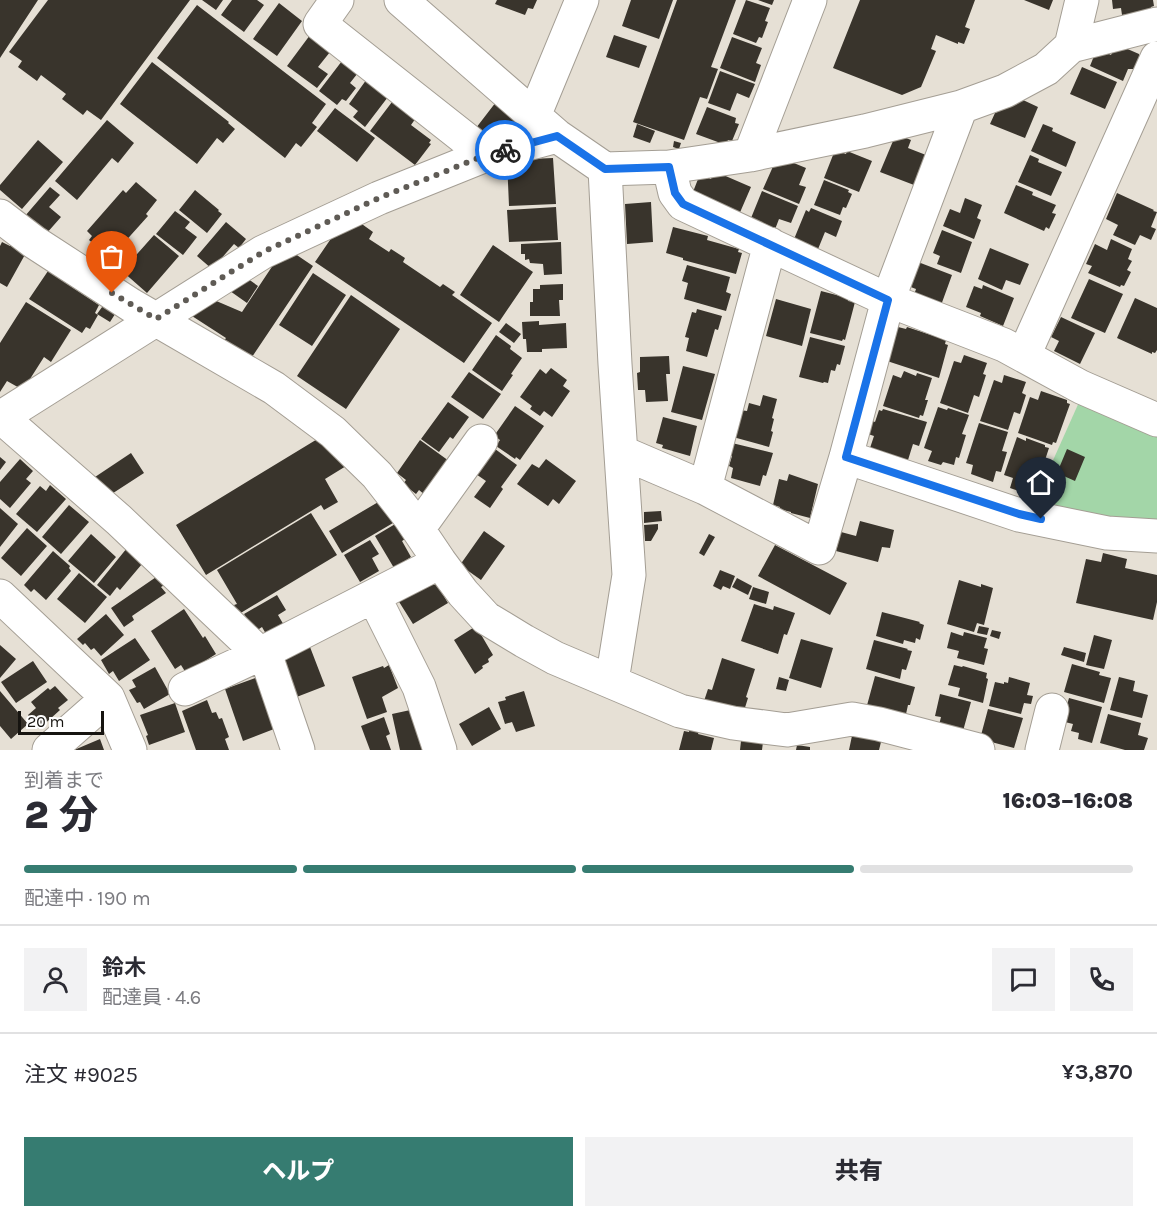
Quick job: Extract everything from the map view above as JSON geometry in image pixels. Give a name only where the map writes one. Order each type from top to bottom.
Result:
[{"type":"street","points":[[337,0],[320,24],[486,155]]},
{"type":"street","points":[[298,750],[269,665],[260,654],[119,520],[1,418],[263,252],[379,198],[486,155],[545,126],[582,0]]},
{"type":"street","points":[[750,155],[810,0]]},
{"type":"street","points":[[1071,46],[1082,0]]},
{"type":"street","points":[[407,2],[545,126],[605,169],[669,167],[750,155],[865,131],[961,107],[1005,91],[1046,69],[1071,46],[1157,24]]},
{"type":"street","points":[[1024,355],[1157,58]]},
{"type":"street","points":[[621,452],[705,488],[819,548],[888,300],[961,107]]},
{"type":"street","points":[[669,167],[675,193],[683,204],[888,300],[1004,345],[1081,387],[1157,420]]},
{"type":"street","points":[[605,169],[629,575],[612,681]]},
{"type":"street","points":[[0,216],[34,242],[131,305],[274,388],[333,432],[377,475],[463,593],[486,618],[524,641],[555,657],[680,711],[733,723],[787,730],[852,719],[978,750]]},
{"type":"street","points":[[705,488],[770,244]]},
{"type":"street","points":[[418,529],[481,441]]},
{"type":"street","points":[[846,457],[1019,514],[1107,533],[1157,536]]},
{"type":"street","points":[[185,689],[260,654],[440,562]]},
{"type":"street","points":[[0,596],[108,698],[130,750]]},
{"type":"street","points":[[374,597],[419,687],[440,750]]},
{"type":"street","points":[[49,750],[108,698]]},
{"type":"street","points":[[1041,750],[1052,710]]},
{"type":"green space","points":[[1080,400],[1157,433],[1157,524],[1033,505]]},
{"type":"building","points":[[0,0],[38,0],[0,58]]},
{"type":"building","points":[[48,0],[190,0],[101,120],[87,110],[83,115],[62,99],[66,94],[41,75],[37,81],[18,67],[22,61],[9,52]]},
{"type":"building","points":[[202,0],[223,0],[216,10]]},
{"type":"building","points":[[232,0],[257,0],[264,5],[244,32],[221,15]]},
{"type":"building","points":[[497,0],[537,0],[533,9],[528,8],[525,15],[495,4]]},
{"type":"building","points":[[631,0],[673,0],[659,39],[622,26]]},
{"type":"building","points":[[677,0],[736,0],[711,67],[718,69],[707,99],[700,97],[684,140],[633,122]]},
{"type":"building","points":[[746,0],[770,8],[762,38],[759,37],[756,43],[733,34]]},
{"type":"building","points":[[758,0],[774,0],[772,5]]},
{"type":"building","points":[[860,0],[975,0],[965,27],[970,29],[964,44],[958,42],[958,44],[936,35],[931,49],[936,51],[921,87],[902,95],[833,68]]},
{"type":"building","points":[[1024,0],[1053,0],[1049,10]]},
{"type":"building","points":[[1112,0],[1153,0],[1154,6],[1151,7],[1151,11],[1122,15],[1121,8],[1113,9]]},
{"type":"building","points":[[279,3],[302,21],[277,56],[253,39]]},
{"type":"building","points":[[197,5],[326,104],[312,123],[317,127],[301,147],[296,143],[285,158],[157,58]]},
{"type":"building","points":[[313,31],[334,47],[318,67],[328,74],[317,88],[287,66]]},
{"type":"building","points":[[614,35],[647,46],[639,68],[606,57]]},
{"type":"building","points":[[732,37],[762,48],[756,63],[761,65],[755,82],[720,68]]},
{"type":"building","points":[[1116,44],[1139,54],[1134,69],[1128,69],[1123,81],[1090,66],[1098,46],[1111,55]]},
{"type":"building","points":[[345,57],[361,69],[350,83],[356,88],[346,101],[342,99],[337,105],[319,91]]},
{"type":"building","points":[[152,62],[235,129],[223,143],[217,138],[197,164],[120,104]]},
{"type":"building","points":[[1082,67],[1117,82],[1105,109],[1070,94]]},
{"type":"building","points":[[720,71],[755,84],[749,98],[737,93],[730,111],[708,103]]},
{"type":"building","points":[[369,76],[391,93],[365,127],[353,117],[358,111],[349,104]]},
{"type":"building","points":[[395,98],[418,115],[411,125],[431,140],[429,143],[431,144],[415,165],[370,131]]},
{"type":"building","points":[[1023,100],[1038,107],[1025,138],[990,124],[995,113]]},
{"type":"building","points":[[496,102],[518,123],[508,136],[502,136],[497,132],[491,140],[476,128]]},
{"type":"building","points":[[707,107],[736,118],[735,123],[739,124],[732,141],[728,140],[726,145],[696,134]]},
{"type":"building","points":[[335,108],[375,138],[357,162],[317,131]]},
{"type":"building","points":[[107,120],[134,143],[118,163],[112,158],[77,200],[55,181]]},
{"type":"building","points":[[637,124],[655,131],[650,143],[633,137]]},
{"type":"building","points":[[1043,124],[1053,128],[1052,131],[1076,142],[1066,167],[1031,151]]},
{"type":"building","points":[[906,138],[911,140],[908,148],[926,155],[914,185],[880,172],[893,141]]},
{"type":"building","points":[[38,140],[63,162],[22,209],[0,190],[0,185]]},
{"type":"building","points":[[674,141],[681,143],[679,149],[673,147]]},
{"type":"building","points":[[835,150],[846,154],[847,151],[872,161],[859,192],[824,178]]},
{"type":"building","points":[[1030,155],[1039,159],[1038,162],[1062,172],[1051,196],[1018,182]]},
{"type":"building","points":[[553,158],[556,204],[509,206],[507,160]]},
{"type":"building","points":[[784,159],[806,168],[799,185],[806,187],[799,204],[763,189],[775,162]]},
{"type":"building","points":[[714,171],[751,187],[738,217],[691,197],[700,174],[711,179]]},
{"type":"building","points":[[824,180],[849,190],[848,192],[852,194],[840,215],[814,205]]},
{"type":"building","points":[[136,182],[157,200],[146,214],[148,216],[122,245],[120,243],[118,245],[113,240],[103,252],[89,240],[92,236],[87,231],[123,190],[126,193]]},
{"type":"building","points":[[1016,185],[1056,205],[1052,213],[1056,214],[1049,229],[1046,227],[1044,231],[1004,213]]},
{"type":"building","points":[[50,187],[60,195],[49,207],[61,217],[46,234],[25,216]]},
{"type":"building","points":[[195,190],[222,214],[207,233],[179,210]]},
{"type":"building","points":[[762,191],[798,206],[791,223],[779,219],[774,232],[749,223]]},
{"type":"building","points":[[1117,193],[1157,212],[1151,227],[1156,229],[1151,240],[1140,235],[1135,245],[1113,235],[1118,225],[1106,219]]},
{"type":"building","points":[[965,198],[982,205],[977,218],[981,220],[974,239],[943,226],[950,209],[960,213]]},
{"type":"building","points":[[651,202],[653,242],[627,244],[625,204]]},
{"type":"building","points":[[556,207],[558,240],[509,242],[507,210]]},
{"type":"building","points":[[811,208],[842,221],[836,237],[825,232],[816,254],[792,244],[806,210],[809,212]]},
{"type":"building","points":[[175,211],[190,222],[185,228],[197,237],[183,255],[156,234]]},
{"type":"building","points":[[343,221],[355,228],[359,222],[373,232],[369,239],[389,252],[391,249],[405,258],[403,262],[440,287],[443,284],[455,292],[452,295],[492,323],[464,363],[315,262]]},
{"type":"building","points":[[226,222],[246,239],[239,248],[234,244],[212,269],[197,256]]},
{"type":"building","points":[[673,227],[708,236],[707,240],[739,249],[738,252],[742,253],[736,274],[683,260],[683,258],[666,253]]},
{"type":"building","points":[[942,230],[972,242],[961,273],[937,264],[940,256],[933,253]]},
{"type":"building","points":[[154,235],[179,256],[147,293],[122,271]]},
{"type":"building","points":[[1111,239],[1132,249],[1128,259],[1132,261],[1127,270],[1131,272],[1124,286],[1120,287],[1088,273],[1092,266],[1086,264],[1095,244],[1107,250]]},
{"type":"building","points":[[2,242],[10,246],[12,243],[27,251],[7,287],[0,283],[0,246]]},
{"type":"building","points":[[561,242],[562,274],[544,275],[543,264],[530,263],[529,259],[525,260],[525,254],[521,254],[521,244]]},
{"type":"building","points":[[493,245],[533,272],[499,322],[460,295]]},
{"type":"building","points":[[285,247],[313,266],[250,360],[223,342],[226,338],[192,316],[214,300],[242,312]]},
{"type":"building","points":[[990,248],[1029,264],[1020,285],[1006,280],[1002,290],[978,279]]},
{"type":"building","points":[[918,262],[952,275],[940,308],[913,298],[916,289],[908,286]]},
{"type":"building","points":[[687,265],[730,277],[726,292],[731,294],[726,311],[684,299],[688,283],[682,281]]},
{"type":"building","points":[[48,271],[99,305],[95,313],[98,315],[90,329],[86,327],[82,333],[29,299]]},
{"type":"building","points":[[313,273],[346,295],[312,346],[279,325]]},
{"type":"building","points":[[244,276],[258,286],[247,303],[230,291]]},
{"type":"building","points":[[1089,279],[1123,294],[1105,333],[1071,318]]},
{"type":"building","points":[[563,284],[563,300],[559,300],[560,316],[530,316],[533,289],[540,289],[540,285]]},
{"type":"building","points":[[983,285],[1014,298],[1003,326],[966,307],[974,286],[982,289]]},
{"type":"building","points":[[821,291],[855,302],[845,340],[810,333]]},
{"type":"building","points":[[351,295],[400,329],[346,409],[297,376]]},
{"type":"building","points":[[1135,298],[1157,308],[1157,350],[1152,354],[1117,338]]},
{"type":"building","points":[[776,299],[811,309],[802,346],[766,336]]},
{"type":"building","points":[[26,302],[71,330],[51,362],[44,357],[23,390],[7,381],[0,392],[0,343]]},
{"type":"building","points":[[105,303],[117,311],[110,322],[97,314]]},
{"type":"building","points":[[697,309],[722,316],[718,330],[715,329],[707,357],[686,351],[689,338],[685,337],[692,312],[696,313]]},
{"type":"building","points":[[1061,317],[1095,333],[1080,364],[1054,351],[1059,341],[1051,337]]},
{"type":"building","points":[[539,321],[539,325],[566,323],[567,348],[527,352],[526,339],[523,339],[522,322]]},
{"type":"building","points":[[506,323],[521,334],[514,343],[499,332]]},
{"type":"building","points":[[898,327],[906,329],[907,327],[946,340],[945,344],[948,345],[939,378],[884,360]]},
{"type":"building","points":[[496,335],[522,358],[502,391],[472,370]]},
{"type":"building","points":[[810,337],[845,346],[840,365],[837,364],[835,371],[831,370],[828,383],[799,377]]},
{"type":"building","points":[[964,355],[987,363],[979,397],[974,395],[968,413],[940,403],[954,361],[961,363]]},
{"type":"building","points":[[669,356],[670,374],[666,374],[668,401],[646,402],[645,390],[638,390],[637,373],[640,372],[640,357]]},
{"type":"building","points":[[683,366],[715,374],[702,420],[671,412]]},
{"type":"building","points":[[551,368],[567,380],[563,386],[570,391],[552,417],[544,411],[540,416],[530,409],[532,406],[520,397],[540,369],[546,374]]},
{"type":"building","points":[[904,371],[916,376],[917,373],[932,378],[923,416],[920,415],[919,418],[883,406],[893,375],[901,378]]},
{"type":"building","points":[[469,372],[501,394],[483,419],[451,397]]},
{"type":"building","points":[[1004,375],[1026,382],[1022,393],[1026,395],[1020,414],[1014,412],[1008,430],[980,421],[994,380],[1002,383]]},
{"type":"building","points":[[1041,391],[1067,400],[1070,404],[1056,443],[1053,442],[1052,445],[1018,433],[1030,397],[1038,400]]},
{"type":"building","points":[[763,395],[777,399],[772,418],[774,419],[771,431],[773,432],[769,447],[733,437],[740,410],[747,411],[749,403],[760,406]]},
{"type":"building","points":[[448,402],[469,417],[453,439],[450,437],[439,452],[421,439]]},
{"type":"building","points":[[515,406],[544,426],[520,460],[496,446],[500,440],[494,436]]},
{"type":"building","points":[[938,407],[969,415],[962,434],[966,435],[959,458],[956,457],[954,465],[943,462],[941,465],[928,461],[932,451],[924,448]]},
{"type":"building","points":[[883,409],[927,422],[919,446],[913,444],[908,460],[870,448],[874,436],[865,433],[870,420],[875,422],[879,410]]},
{"type":"building","points":[[663,417],[697,426],[690,456],[662,448],[663,445],[656,443]]},
{"type":"building","points":[[979,423],[1008,432],[1002,451],[1007,452],[1001,472],[996,471],[993,482],[971,474],[973,465],[966,463]]},
{"type":"building","points":[[324,435],[351,463],[325,479],[338,502],[324,510],[321,505],[206,575],[176,525]]},
{"type":"building","points":[[1017,437],[1026,441],[1026,438],[1049,448],[1037,484],[1032,482],[1028,494],[1010,488],[1013,478],[1004,475]]},
{"type":"building","points":[[420,440],[449,461],[425,495],[419,490],[416,494],[403,484],[406,480],[397,473]]},
{"type":"building","points":[[732,443],[773,453],[766,476],[763,475],[760,486],[731,478],[733,468],[729,466],[732,456],[729,455]]},
{"type":"building","points":[[491,446],[517,465],[501,487],[503,489],[490,508],[474,497],[486,481],[473,472]]},
{"type":"building","points":[[1067,449],[1085,457],[1075,481],[1057,473]]},
{"type":"building","points":[[131,453],[144,473],[107,497],[95,477]]},
{"type":"building","points":[[0,457],[6,462],[0,470]]},
{"type":"building","points":[[20,459],[33,471],[26,479],[31,483],[10,508],[0,499],[0,482]]},
{"type":"building","points":[[546,459],[576,481],[559,504],[553,499],[548,506],[517,484],[532,464],[539,468]]},
{"type":"building","points":[[789,474],[818,484],[810,518],[773,505],[779,479],[787,481]]},
{"type":"building","points":[[50,485],[66,499],[37,532],[16,514],[40,486],[46,491]]},
{"type":"building","points":[[380,501],[393,523],[342,553],[329,531]]},
{"type":"building","points":[[69,505],[89,522],[61,554],[42,537]]},
{"type":"building","points":[[0,508],[18,524],[0,547]]},
{"type":"building","points":[[661,511],[662,521],[644,523],[644,512]]},
{"type":"building","points":[[311,513],[337,555],[239,614],[234,605],[237,604],[217,570]]},
{"type":"building","points":[[402,520],[411,535],[402,541],[411,557],[394,568],[375,536]]},
{"type":"building","points":[[860,521],[894,530],[890,548],[882,547],[878,562],[836,551],[841,532],[856,536]]},
{"type":"building","points":[[658,524],[658,529],[651,541],[645,541],[644,525]]},
{"type":"building","points":[[27,528],[47,546],[21,576],[1,558]]},
{"type":"building","points":[[484,531],[505,546],[481,580],[460,565]]},
{"type":"building","points":[[91,534],[116,557],[94,583],[68,561]]},
{"type":"building","points":[[709,534],[715,537],[704,556],[699,553]]},
{"type":"building","points":[[370,540],[379,554],[372,558],[379,571],[360,582],[344,555]]},
{"type":"building","points":[[775,545],[847,583],[830,615],[758,576]]},
{"type":"building","points":[[127,548],[142,564],[120,590],[117,587],[110,596],[97,585]]},
{"type":"building","points":[[53,551],[70,566],[71,571],[46,600],[34,589],[31,592],[24,585]]},
{"type":"building","points":[[1103,553],[1127,559],[1125,568],[1157,575],[1157,602],[1153,620],[1076,603],[1086,559],[1101,562]]},
{"type":"building","points":[[720,570],[735,576],[730,589],[723,586],[721,590],[713,586]]},
{"type":"building","points":[[79,573],[107,597],[85,623],[57,599]]},
{"type":"building","points":[[162,573],[168,583],[161,587],[166,593],[132,616],[134,620],[124,627],[111,608]]},
{"type":"building","points":[[432,576],[448,603],[413,624],[396,597]]},
{"type":"building","points":[[737,578],[752,586],[748,595],[732,587]]},
{"type":"building","points":[[959,580],[993,588],[984,625],[977,623],[974,632],[947,624]]},
{"type":"building","points":[[753,587],[769,592],[766,604],[749,599]]},
{"type":"building","points":[[277,595],[286,610],[278,615],[285,627],[266,634],[262,627],[256,631],[244,614]]},
{"type":"building","points":[[754,604],[773,610],[774,606],[795,613],[787,635],[784,634],[778,654],[741,641]]},
{"type":"building","points":[[184,609],[216,654],[186,673],[181,665],[175,669],[151,631]]},
{"type":"building","points":[[882,612],[920,622],[924,625],[920,640],[916,638],[915,643],[904,640],[903,644],[876,636]]},
{"type":"building","points":[[106,614],[124,635],[101,656],[94,648],[91,650],[77,639]]},
{"type":"building","points":[[476,626],[493,655],[488,659],[489,662],[475,674],[454,640]]},
{"type":"building","points":[[979,626],[989,628],[987,635],[977,633]]},
{"type":"building","points":[[992,630],[1001,632],[999,639],[990,636]]},
{"type":"building","points":[[951,632],[963,636],[964,632],[987,638],[984,648],[988,649],[984,665],[957,658],[959,651],[947,648]]},
{"type":"building","points":[[1094,635],[1112,640],[1104,669],[1086,665]]},
{"type":"building","points":[[135,638],[150,660],[119,681],[113,671],[109,674],[101,660]]},
{"type":"building","points":[[801,639],[833,648],[821,688],[789,678]]},
{"type":"building","points":[[874,640],[912,651],[906,670],[902,669],[900,679],[866,669]]},
{"type":"building","points":[[0,645],[16,659],[0,678]]},
{"type":"building","points":[[310,647],[325,686],[294,698],[279,659]]},
{"type":"building","points":[[1064,647],[1086,653],[1084,662],[1061,655]]},
{"type":"building","points":[[722,658],[755,669],[743,714],[704,701],[708,689],[712,690]]},
{"type":"building","points":[[33,661],[47,682],[16,703],[1,682]]},
{"type":"building","points":[[1072,664],[1100,672],[1099,675],[1111,678],[1104,703],[1064,692]]},
{"type":"building","points":[[389,665],[398,688],[382,697],[387,712],[367,719],[352,677]]},
{"type":"building","points":[[954,665],[987,673],[983,703],[958,696],[960,688],[948,685]]},
{"type":"building","points":[[155,667],[170,694],[144,709],[129,690],[136,687],[132,680]]},
{"type":"building","points":[[875,676],[915,687],[906,714],[866,709]]},
{"type":"building","points":[[258,677],[274,729],[243,741],[225,689]]},
{"type":"building","points":[[779,677],[789,680],[786,691],[776,689]]},
{"type":"building","points":[[1009,677],[1030,683],[1027,695],[1033,696],[1031,704],[1024,703],[1021,714],[989,706],[995,682],[1008,683]]},
{"type":"building","points":[[1119,677],[1135,681],[1133,691],[1148,695],[1142,718],[1110,710]]},
{"type":"building","points":[[55,686],[68,700],[39,729],[28,715],[36,708],[31,702],[48,688],[50,690]]},
{"type":"building","points":[[0,691],[28,724],[11,739],[0,726]]},
{"type":"building","points":[[524,691],[535,726],[516,732],[512,722],[505,724],[498,702],[506,700],[505,697]]},
{"type":"building","points":[[940,694],[971,702],[963,731],[939,725],[941,717],[935,716]]},
{"type":"building","points":[[1069,698],[1102,707],[1092,743],[1078,739],[1079,733],[1071,731],[1073,724],[1065,722]]},
{"type":"building","points":[[207,700],[212,713],[216,712],[219,719],[222,718],[229,737],[225,739],[229,750],[196,750],[182,711]]},
{"type":"building","points":[[175,703],[185,732],[149,745],[146,736],[148,735],[140,715]]},
{"type":"building","points":[[489,707],[501,729],[472,746],[459,724]]},
{"type":"building","points":[[415,709],[424,750],[400,750],[392,714]]},
{"type":"building","points":[[988,709],[1023,718],[1014,748],[980,739]]},
{"type":"building","points":[[1108,714],[1141,723],[1138,735],[1148,738],[1144,750],[1125,750],[1100,743]]},
{"type":"building","points":[[384,717],[390,734],[386,736],[391,750],[370,750],[361,726]]},
{"type":"building","points":[[691,723],[701,725],[698,734],[714,738],[711,750],[679,750],[684,731],[689,732]]},
{"type":"building","points":[[853,731],[882,738],[879,750],[849,750]]},
{"type":"building","points":[[100,739],[104,750],[74,750]]},
{"type":"building","points":[[741,741],[763,742],[762,750],[740,750]]},
{"type":"building","points":[[797,745],[810,747],[810,750],[796,750]]},
{"type":"way so far","points":[[112,293],[156,319],[263,252],[379,198],[486,155],[505,150]]},
{"type":"route","points":[[505,150],[557,136],[605,169],[669,167],[675,193],[683,204],[888,300],[846,457],[1019,514],[1041,519]]}]
